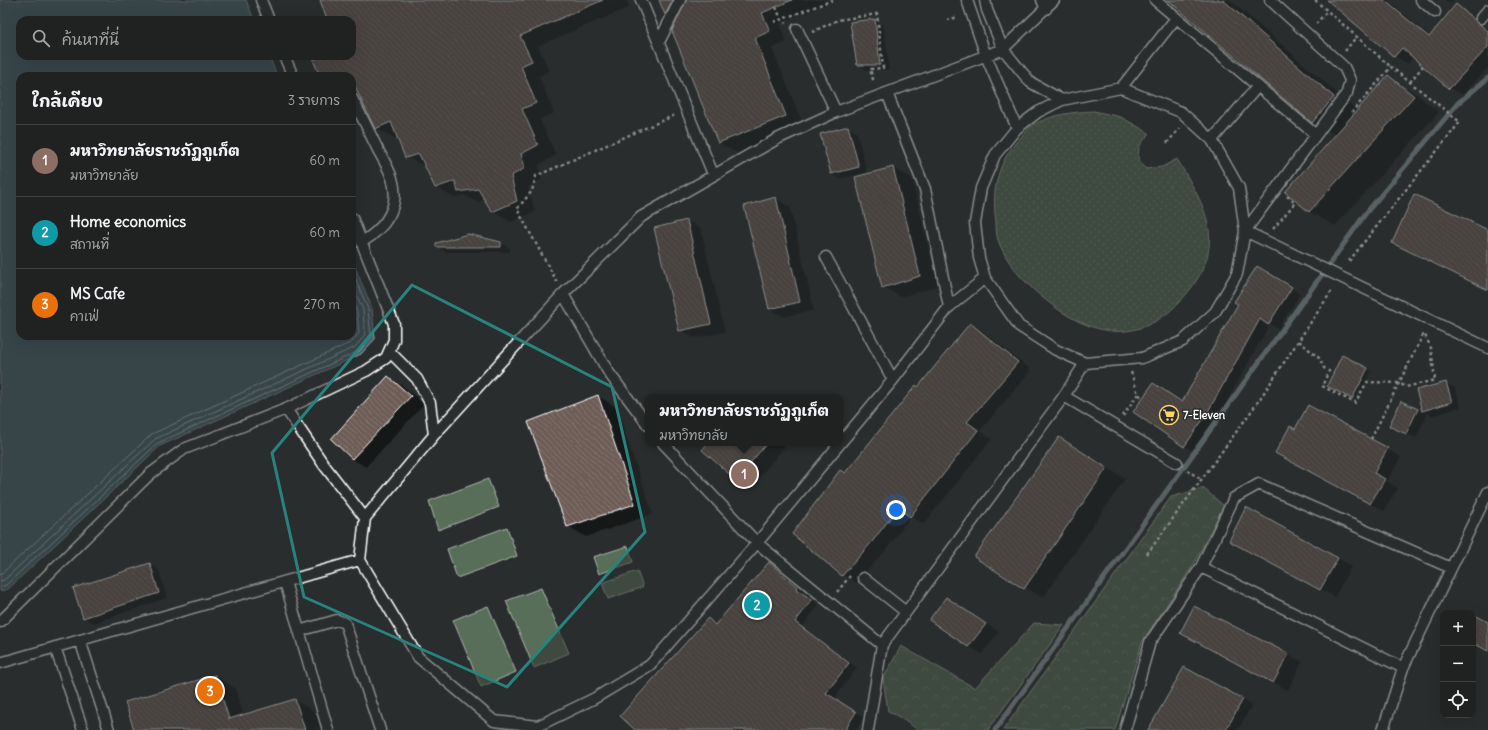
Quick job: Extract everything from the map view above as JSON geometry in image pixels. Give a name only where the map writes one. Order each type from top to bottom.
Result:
[{"type":"lane","points":[[261,0],[267,16]]},
{"type":"lane","points":[[641,0],[713,174]]},
{"type":"lane","points":[[659,42],[680,0]]},
{"type":"lane","points":[[967,0],[986,56],[1017,128]]},
{"type":"lane","points":[[985,0],[987,10],[1003,49],[1030,82],[1062,100]]},
{"type":"lane","points":[[838,446],[757,543],[650,665],[595,698],[538,726],[494,721],[418,657],[360,560],[365,518],[434,435],[563,294],[641,217],[777,138],[836,112],[1003,49],[1044,5],[1054,0]]},
{"type":"lane","points":[[1156,0],[1316,135]]},
{"type":"lane","points":[[1245,231],[1347,93],[1350,80],[1344,67],[1270,0]]},
{"type":"lane","points":[[1421,0],[1435,12]]},
{"type":"lane","points":[[1481,18],[1488,10]]},
{"type":"lane","points":[[1121,88],[1176,18]]},
{"type":"lane","points":[[799,33],[836,112]]},
{"type":"lane","points":[[286,60],[291,72]]},
{"type":"lane","points":[[1212,140],[1258,86]]},
{"type":"lane","points":[[1121,88],[1181,112],[1212,140],[1239,188],[1245,231],[1237,274],[1215,312],[1182,341],[1142,358],[1085,363],[1056,350],[1019,326],[985,278],[979,258],[975,223],[981,188],[995,155],[1017,128],[1038,112],[1062,100],[1121,88]]},
{"type":"lane","points":[[888,92],[925,189],[949,307]]},
{"type":"lane","points":[[356,106],[392,178],[395,194],[392,212],[384,225],[375,234],[362,242]]},
{"type":"lane","points":[[0,622],[150,474],[184,449],[286,409],[366,371],[386,358],[394,340],[394,324],[356,228]]},
{"type":"lane","points":[[1245,231],[1326,270],[1342,276],[1488,348]]},
{"type":"lane","points":[[826,256],[893,380]]},
{"type":"lane","points":[[843,440],[893,380],[949,307],[985,278]]},
{"type":"lane","points":[[563,294],[609,373],[645,421]]},
{"type":"lane","points":[[389,351],[416,379],[430,403],[434,435]]},
{"type":"lane","points":[[868,730],[882,645],[1064,396],[1085,363]]},
{"type":"lane","points":[[1064,396],[1177,463]]},
{"type":"lane","points":[[286,409],[324,465],[365,518]]},
{"type":"lane","points":[[666,446],[757,543],[882,645]]},
{"type":"lane","points":[[1125,730],[1150,642],[1200,567],[1234,498],[1259,484],[1451,568]]},
{"type":"lane","points":[[1383,730],[1403,668],[1488,492]]},
{"type":"lane","points":[[0,663],[360,560]]},
{"type":"lane","points":[[1200,567],[1403,668]]},
{"type":"lane","points":[[863,578],[906,612]]},
{"type":"lane","points":[[285,582],[328,730]]},
{"type":"lane","points":[[299,631],[337,620],[345,624],[380,730]]},
{"type":"lane","points":[[80,640],[108,730]]},
{"type":"lane","points":[[55,647],[83,730]]},
{"type":"path","points":[[774,22],[833,0]]},
{"type":"path","points":[[1315,0],[1391,67],[1460,122],[1349,261]]},
{"type":"path","points":[[776,7],[781,19],[799,33],[838,20],[877,14],[883,68],[870,69]]},
{"type":"path","points":[[1337,61],[1357,36]]},
{"type":"path","points":[[869,65],[874,83]]},
{"type":"path","points":[[1410,82],[1422,66]]},
{"type":"path","points":[[1349,115],[1391,67]]},
{"type":"path","points":[[563,294],[517,209],[532,191],[536,176],[687,110]]},
{"type":"path","points":[[1275,226],[1295,203],[1282,192]]},
{"type":"path","points":[[1147,554],[1253,409],[1342,276]]},
{"type":"path","points":[[1371,439],[1431,320]]},
{"type":"path","points":[[1299,341],[1320,358],[1324,368],[1329,371],[1322,386],[1355,402],[1367,382],[1399,383],[1406,386],[1435,380],[1431,348],[1424,333]]},
{"type":"path","points":[[1129,365],[1138,394],[1143,398]]},
{"type":"path","points":[[1115,426],[1138,394]]},
{"type":"path","points":[[1193,474],[1202,480]]},
{"type":"path","points":[[830,602],[853,571]]},
{"type":"highlighted area","points":[[412,285],[612,387],[645,532],[507,687],[304,597],[272,453]]},
{"type":"green space","points":[[1094,111],[1121,117],[1149,133],[1139,147],[1138,159],[1146,169],[1162,167],[1177,159],[1195,191],[1207,222],[1209,237],[1208,253],[1202,270],[1192,287],[1175,307],[1157,320],[1139,328],[1120,331],[1101,329],[1082,323],[1062,312],[1035,291],[1016,272],[1001,248],[997,236],[995,198],[998,176],[1007,155],[1014,145],[1031,126],[1049,118],[1064,114]]},
{"type":"green space","points":[[488,479],[499,507],[438,530],[429,501]]},
{"type":"green space","points":[[1203,488],[1224,506],[1192,567],[1142,642],[1115,730],[1003,730],[1171,497]]},
{"type":"green space","points":[[507,527],[517,556],[457,578],[447,549]]},
{"type":"green space","points":[[628,546],[633,562],[599,574],[593,557]]},
{"type":"green space","points":[[637,571],[643,587],[608,599],[602,583]]},
{"type":"green space","points":[[541,588],[569,653],[534,668],[506,601]]},
{"type":"green space","points":[[488,606],[516,672],[481,687],[453,620]]},
{"type":"green space","points":[[1034,623],[1064,625],[988,730],[917,730],[908,722],[888,711],[883,679],[901,646],[975,688]]},
{"type":"water","points":[[0,0],[246,0],[252,16],[16,16],[16,60],[271,60],[275,72],[16,72],[16,340],[356,340],[356,270],[372,308],[375,339],[361,354],[160,446],[8,589],[0,591]]},
{"type":"building","points":[[320,0],[603,0],[520,36],[532,61],[521,66],[536,103],[522,109],[538,145],[521,154],[525,168],[511,176],[517,201],[492,212],[478,189],[458,192],[455,181],[435,188],[419,154],[405,158],[391,122],[375,129],[356,89],[356,72],[318,72],[313,60],[356,60],[356,16],[326,16]]},
{"type":"building","points":[[659,0],[673,0],[665,15]]},
{"type":"building","points":[[686,0],[792,0],[762,13],[770,31],[755,38],[786,116],[718,143],[672,31]]},
{"type":"building","points":[[1168,0],[1223,0],[1334,97],[1312,123]]},
{"type":"building","points":[[1327,0],[1384,0],[1429,37],[1456,4],[1488,31],[1488,47],[1449,89],[1402,48],[1394,57]]},
{"type":"building","points":[[875,19],[880,65],[857,65],[850,22]]},
{"type":"building","points":[[1388,75],[1414,96],[1309,212],[1285,192]]},
{"type":"building","points":[[848,126],[859,167],[831,174],[820,134]]},
{"type":"building","points":[[893,167],[920,276],[882,288],[855,177]]},
{"type":"building","points":[[1414,194],[1488,230],[1488,290],[1392,243]]},
{"type":"building","points":[[776,197],[800,302],[769,309],[744,206]]},
{"type":"building","points":[[687,220],[711,324],[679,331],[654,228]]},
{"type":"building","points":[[468,234],[501,242],[501,247],[436,247],[436,243]]},
{"type":"building","points":[[1257,266],[1292,287],[1268,325],[1260,319],[1206,415],[1184,447],[1133,412],[1153,383],[1182,402],[1238,304],[1234,302]]},
{"type":"building","points":[[970,323],[1018,362],[967,422],[978,430],[910,517],[898,508],[871,543],[842,576],[792,534],[840,470],[845,473],[916,385],[918,387]]},
{"type":"building","points":[[1342,355],[1368,368],[1352,399],[1327,386]]},
{"type":"building","points":[[388,376],[411,396],[352,459],[331,439]]},
{"type":"building","points":[[1446,382],[1452,402],[1422,411],[1416,390]]},
{"type":"building","points":[[598,395],[635,504],[567,527],[528,422]]},
{"type":"building","points":[[1401,401],[1418,409],[1406,434],[1389,426]]},
{"type":"building","points":[[1308,405],[1388,448],[1374,473],[1385,479],[1370,504],[1275,453],[1290,426],[1295,429]]},
{"type":"building","points":[[1059,437],[1107,468],[1024,589],[974,557]]},
{"type":"building","points":[[705,446],[764,446],[736,480],[702,450]]},
{"type":"building","points":[[1246,507],[1338,558],[1320,590],[1229,541]]},
{"type":"building","points":[[769,562],[797,587],[796,589],[812,600],[795,622],[849,663],[826,693],[856,712],[845,730],[635,730],[620,716],[708,618],[715,625]]},
{"type":"building","points":[[150,563],[159,593],[83,618],[73,588]]},
{"type":"building","points":[[946,597],[986,624],[968,647],[929,620]]},
{"type":"building","points":[[1194,606],[1289,654],[1273,683],[1180,633]]},
{"type":"building","points":[[1476,616],[1488,622],[1488,651],[1476,645]]},
{"type":"building","points":[[1184,667],[1243,699],[1226,730],[1148,730]]},
{"type":"building","points":[[215,675],[229,719],[295,699],[305,730],[134,730],[125,702]]},
{"type":"waterway","points":[[995,730],[1366,213],[1458,103],[1488,78]]},
{"type":"place","name":"7-Eleven","points":[[1169,415]]},
{"type":"place","name":"มหาวิทยาลัยราชภัฏภูเก็ต","points":[[744,474]]},
{"type":"place","name":"Home economics","points":[[757,605]]},
{"type":"place","name":"MS Cafe","points":[[210,691]]}]
